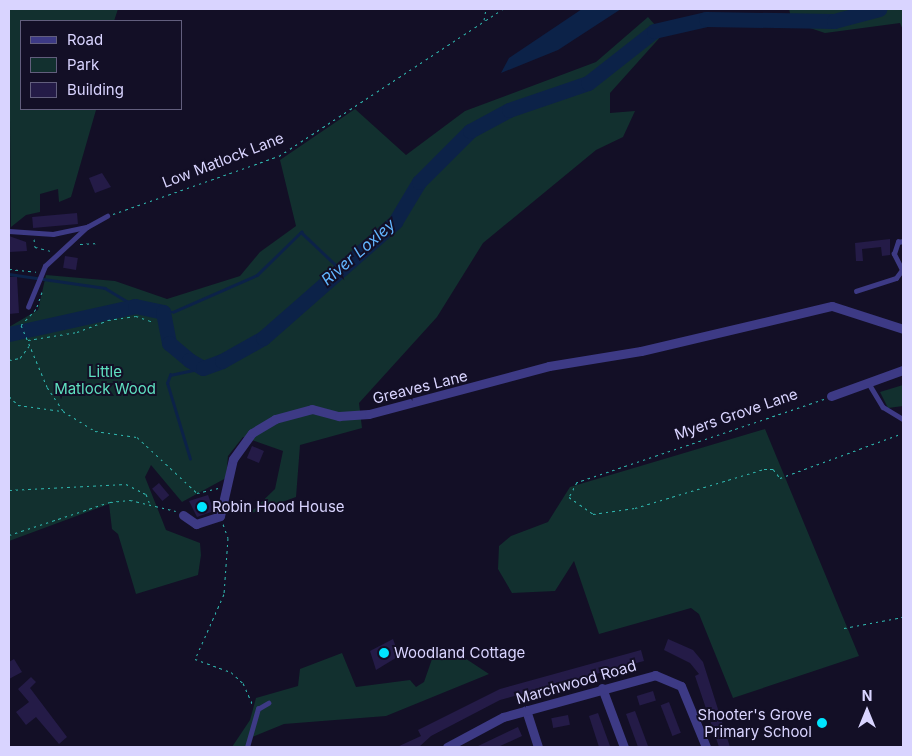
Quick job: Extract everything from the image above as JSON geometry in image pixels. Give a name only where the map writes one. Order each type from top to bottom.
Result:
[{"type":"street","name":"Greaves Lane","points":[[220,516],[233,458],[252,433],[274,419],[312,409],[339,416],[369,414],[549,366],[642,351],[832,306],[903,329]]},
{"type":"street","points":[[831,396],[903,370]]},
{"type":"street","points":[[183,515],[196,524],[220,516]]},
{"type":"street","name":"Marchwood Road","points":[[447,747],[486,724],[526,710],[646,676],[673,679],[686,694],[706,747]]},
{"type":"street","points":[[602,688],[624,747]]},
{"type":"street","points":[[526,710],[538,747]]},
{"type":"lane","points":[[28,307],[40,275],[88,227],[108,216]]},
{"type":"lane","points":[[9,231],[34,236],[88,227]]},
{"type":"lane","points":[[856,291],[888,282],[903,270],[894,254],[898,242],[903,240]]},
{"type":"lane","points":[[868,382],[883,407],[903,419]]},
{"type":"lane","points":[[247,747],[258,709],[268,703]]},
{"type":"path","points":[[484,21],[486,9]]},
{"type":"path","name":"Low Matlock Lane","points":[[108,216],[279,156],[503,9]]},
{"type":"path","points":[[34,236],[35,246],[59,254]]},
{"type":"path","points":[[74,242],[99,243]]},
{"type":"path","points":[[9,269],[40,275]]},
{"type":"path","points":[[27,339],[77,332],[108,320],[136,316],[154,322]]},
{"type":"path","points":[[21,325],[47,387],[63,411],[95,431],[137,437],[197,493],[228,484]]},
{"type":"path","points":[[9,360],[20,358],[30,345]]},
{"type":"path","points":[[9,396],[18,405],[63,411]]},
{"type":"path","name":"Myers Grove Lane","points":[[831,396],[577,482],[569,497],[593,514],[635,508],[764,469],[773,470],[780,478],[903,433]]},
{"type":"path","points":[[9,490],[126,484],[146,494],[149,503]]},
{"type":"path","points":[[9,535],[110,502],[149,503],[183,515]]},
{"type":"path","points":[[220,516],[228,538],[224,594],[194,660],[231,672],[258,709]]},
{"type":"path","points":[[844,628],[903,617]]},
{"type":"green space","points":[[9,9],[118,9],[114,20],[20,20],[20,110],[96,110],[71,197],[59,202],[58,189],[40,194],[40,212],[26,215],[11,227]]},
{"type":"green space","points":[[789,9],[903,9],[903,30],[900,23],[825,33],[792,22]]},
{"type":"green space","name":"Little Matlock Wood","points":[[648,17],[663,34],[610,93],[610,113],[635,111],[623,137],[596,150],[483,243],[437,317],[359,403],[362,428],[300,445],[296,497],[249,514],[275,489],[283,451],[243,437],[228,456],[226,478],[182,502],[151,465],[145,477],[166,530],[200,543],[201,555],[198,575],[136,594],[118,534],[112,529],[109,504],[9,541],[9,327],[38,310],[46,275],[115,281],[167,299],[240,276],[260,252],[296,226],[280,160],[355,109],[406,155],[465,111],[596,62]]},
{"type":"green space","points":[[903,385],[903,406],[888,408],[880,392]]},
{"type":"green space","points":[[765,429],[859,656],[733,698],[699,614],[691,608],[599,634],[574,561],[555,591],[512,593],[498,569],[499,546],[511,536],[548,522],[570,487]]},
{"type":"green space","points":[[451,649],[489,674],[386,716],[284,724],[252,737],[245,747],[232,747],[250,720],[256,698],[298,686],[300,669],[342,653],[356,687],[410,680],[416,687],[424,682],[432,659]]},
{"type":"water","points":[[582,9],[621,9],[558,50],[501,73],[509,58]]},
{"type":"building","points":[[102,173],[111,187],[95,193],[89,178]]},
{"type":"building","points":[[77,213],[78,224],[33,228],[32,217]]},
{"type":"building","points":[[9,236],[26,242],[27,251],[9,252]]},
{"type":"building","points":[[890,239],[890,255],[882,256],[881,247],[862,249],[863,261],[856,261],[855,243]]},
{"type":"building","points":[[65,256],[78,258],[76,270],[63,268]]},
{"type":"building","points":[[9,277],[17,277],[19,313],[9,314]]},
{"type":"building","points":[[252,446],[264,451],[259,463],[247,458]]},
{"type":"building","points":[[159,483],[169,495],[162,501],[152,489]]},
{"type":"building","name":"Robin Hood House","points":[[208,495],[214,511],[197,517],[189,501]]},
{"type":"building","name":"Woodland Cottage","points":[[393,639],[399,656],[376,670],[370,651]]},
{"type":"building","points":[[668,639],[693,650],[703,662],[730,747],[719,747],[695,676],[699,674],[690,663],[664,650]]},
{"type":"building","points":[[641,650],[644,661],[500,700],[431,736],[419,747],[397,747],[421,736],[418,730],[500,689]]},
{"type":"building","points":[[14,659],[22,672],[9,679],[9,662]]},
{"type":"building","points":[[31,677],[36,682],[30,688],[67,737],[59,744],[36,717],[26,725],[16,712],[29,702],[18,689]]},
{"type":"building","points":[[653,691],[656,701],[640,706],[637,696]]},
{"type":"building","points":[[669,702],[681,733],[672,736],[661,705]]},
{"type":"building","points":[[635,711],[648,746],[638,747],[626,714]]},
{"type":"building","points":[[598,713],[610,746],[599,747],[589,716]]},
{"type":"building","points":[[568,715],[570,725],[553,728],[551,718]]},
{"type":"building","points":[[518,727],[522,736],[498,747],[476,747]]},
{"type":"waterway","name":"River Loxley","points":[[9,334],[135,306],[163,312],[169,343],[189,360],[203,368],[222,361],[263,338],[395,222],[419,182],[470,131],[509,110],[588,83],[654,31],[706,19],[834,21],[879,9]]},
{"type":"waterway","points":[[163,312],[173,312],[257,275],[301,232],[339,268]]},
{"type":"waterway","points":[[9,274],[105,288],[135,306]]},
{"type":"waterway","points":[[190,459],[167,383],[170,375],[203,368]]},
{"type":"place","name":"Robin Hood House","points":[[202,507]]},
{"type":"place","name":"Woodland Cottage","points":[[384,653]]},
{"type":"place","name":"Shooter's Grove Primary School","points":[[822,723]]}]
